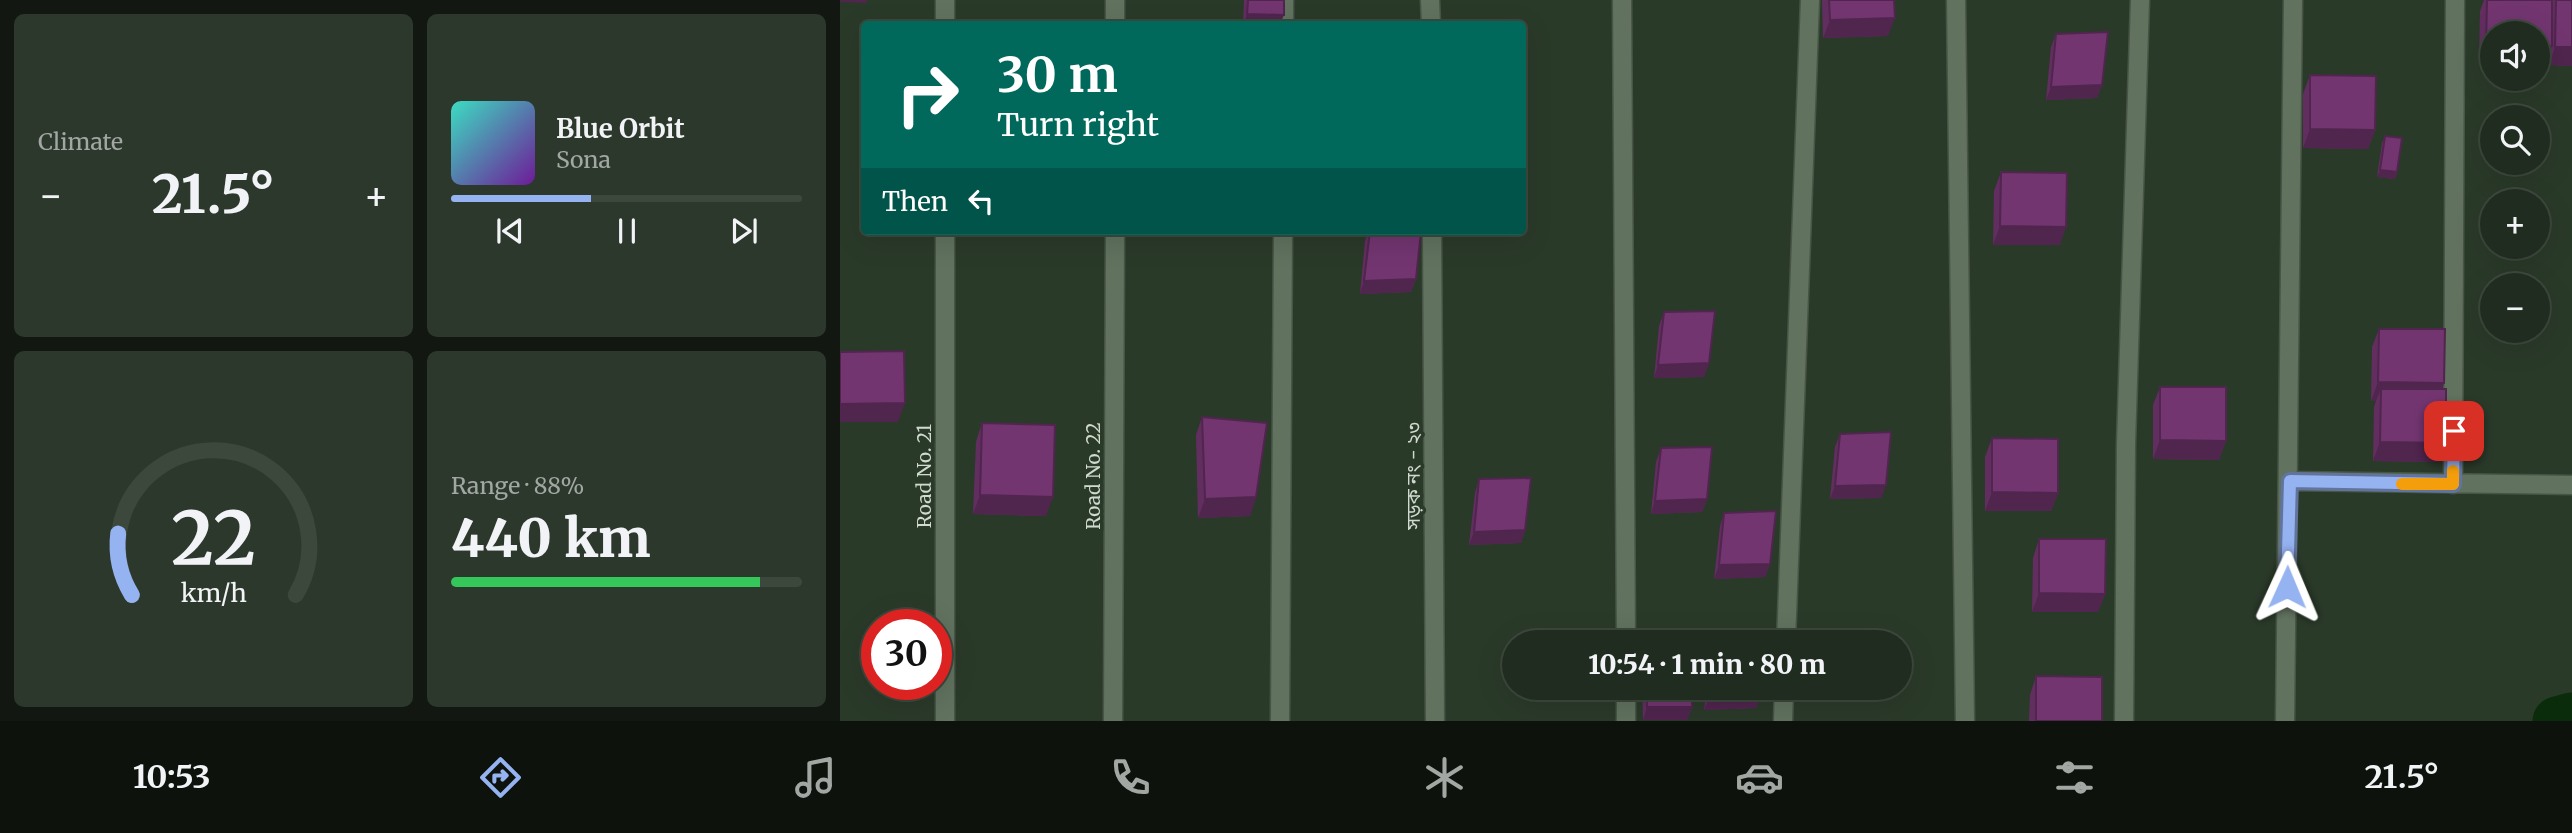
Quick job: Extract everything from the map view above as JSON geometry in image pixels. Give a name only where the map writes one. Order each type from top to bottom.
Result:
[{"type":"street","points":[[945,0],[945,21]]},
{"type":"street","points":[[1115,0],[1115,21]]},
{"type":"street","points":[[1284,0],[1284,21]]},
{"type":"street","points":[[1430,0],[1430,21]]},
{"type":"street","points":[[1622,0],[1626,630]]},
{"type":"street","points":[[1786,630],[1810,0]]},
{"type":"street","points":[[1956,0],[1965,721]]},
{"type":"street","points":[[2124,721],[2126,444],[2140,0]]},
{"type":"street","points":[[2285,721],[2290,481],[2293,0]]},
{"type":"street","points":[[2453,484],[2455,0]]},
{"type":"street","name":"Road No. 21","points":[[945,235],[945,721]]},
{"type":"street","name":"Road No. 22","points":[[1114,721],[1115,235]]},
{"type":"street","points":[[1280,721],[1283,235]]},
{"type":"street","name":"সড়ক নং - ২৩","points":[[1432,235],[1435,721]]},
{"type":"street","points":[[2290,481],[2572,485]]},
{"type":"street","points":[[1626,700],[1626,721]]},
{"type":"street","points":[[1783,721],[1784,700]]},
{"type":"building","points":[[1248,0],[1284,0],[1284,15],[1247,14]]},
{"type":"building","points":[[1829,0],[1894,0],[1895,18],[1830,20]]},
{"type":"building","points":[[2487,0],[2552,0],[2552,46],[2550,21],[2487,21]]},
{"type":"building","points":[[2556,0],[2572,0],[2572,47],[2555,47]]},
{"type":"building","points":[[2108,32],[2102,85],[2051,87],[2056,34]]},
{"type":"building","points":[[2310,75],[2376,76],[2375,130],[2310,129]]},
{"type":"building","points":[[2385,136],[2402,138],[2397,172],[2380,170]]},
{"type":"building","points":[[2001,172],[2067,173],[2066,227],[2000,226]]},
{"type":"building","points":[[1370,235],[1421,235],[1416,279],[1364,281]]},
{"type":"building","points":[[1715,311],[1709,363],[1658,365],[1664,312]]},
{"type":"building","points":[[2379,329],[2445,329],[2444,383],[2378,382]]},
{"type":"building","points":[[904,351],[905,403],[840,404],[840,352]]},
{"type":"building","points":[[2160,387],[2226,387],[2226,441],[2160,440]]},
{"type":"building","points":[[2381,389],[2446,389],[2446,443],[2380,442]]},
{"type":"building","points":[[1202,417],[1267,423],[1256,497],[1205,499]]},
{"type":"building","points":[[982,423],[1055,425],[1053,497],[980,495]]},
{"type":"building","points":[[1891,432],[1886,485],[1835,486],[1840,434]]},
{"type":"building","points":[[1992,438],[2058,439],[2058,493],[1992,492]]},
{"type":"building","points":[[1712,447],[1707,499],[1655,501],[1661,448]]},
{"type":"building","points":[[1531,478],[1525,530],[1474,532],[1479,479]]},
{"type":"building","points":[[1776,511],[1770,564],[1719,565],[1724,513]]},
{"type":"building","points":[[2039,539],[2106,539],[2105,594],[2039,593]]},
{"type":"building","points":[[2036,676],[2102,677],[2102,721],[2036,721]]},
{"type":"building","points":[[1647,700],[1692,700],[1692,707],[1647,707]]},
{"type":"waterway","points":[[2557,721],[2572,717]]},
{"type":"slow traffic","points":[[2402,484],[2453,484],[2453,471]]},
{"type":"route","points":[[2287,587],[2290,481],[2453,484],[2454,431]]}]
